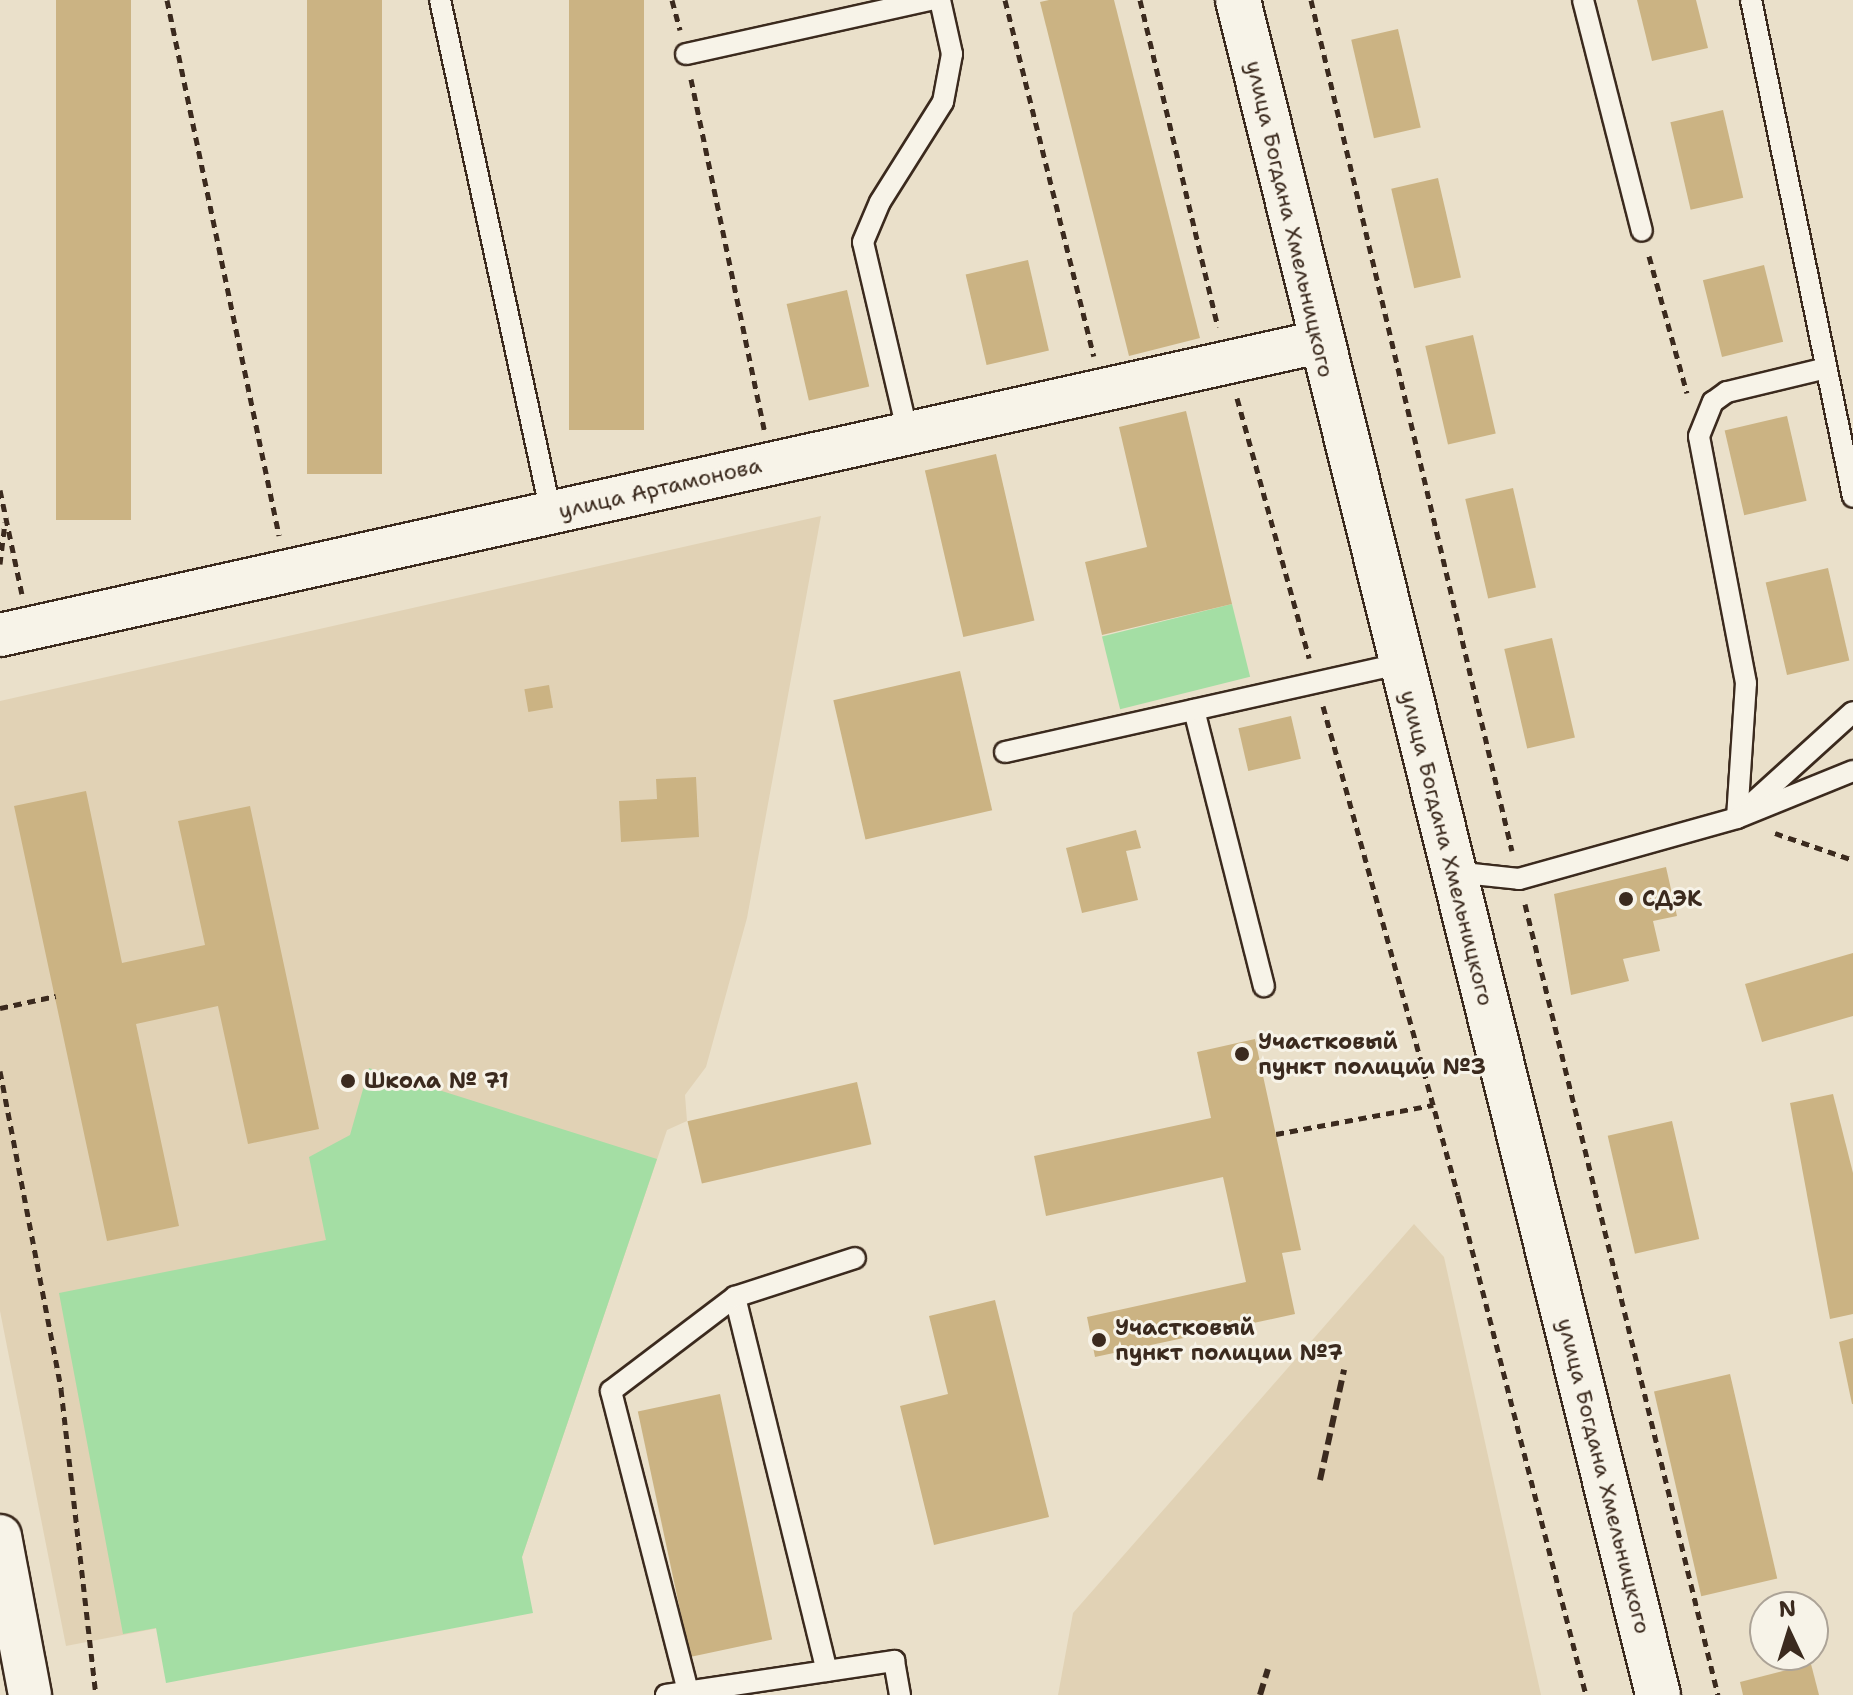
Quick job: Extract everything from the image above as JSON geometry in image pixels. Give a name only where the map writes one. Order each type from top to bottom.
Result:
[{"type":"main road","name":"улица Богдана Хмельницкого","points":[[1238,0],[1320,342],[1658,1695]]},
{"type":"street","name":"улица Артамонова","points":[[15,632],[1320,342]]},
{"type":"street","points":[[0,1536],[30,1695]]},
{"type":"lane","points":[[440,0],[551,513]]},
{"type":"lane","points":[[686,54],[930,0]]},
{"type":"lane","points":[[908,434],[863,242],[880,202],[943,102],[952,54],[940,0]]},
{"type":"lane","points":[[1583,0],[1642,231]]},
{"type":"lane","points":[[1751,0],[1853,497]]},
{"type":"lane","points":[[1737,818],[1746,683],[1699,436],[1713,402],[1727,392],[1826,368]]},
{"type":"lane","points":[[1005,752],[1400,664]]},
{"type":"lane","points":[[1194,710],[1264,986]]},
{"type":"lane","points":[[1737,818],[1853,712]]},
{"type":"lane","points":[[1454,872],[1519,879],[1737,818],[1853,771]]},
{"type":"lane","points":[[688,1693],[611,1391],[735,1297],[855,1258]]},
{"type":"lane","points":[[735,1297],[827,1671]]},
{"type":"lane","points":[[666,1695],[894,1661],[900,1695]]},
{"type":"path","points":[[167,0],[286,572]]},
{"type":"path","points":[[672,0],[686,54],[771,464]]},
{"type":"path","points":[[1005,0],[1103,391]]},
{"type":"path","points":[[1140,0],[1227,362],[1433,1105],[1586,1695]]},
{"type":"path","points":[[1311,0],[1519,879],[1560,1067],[1718,1695]]},
{"type":"path","points":[[1642,231],[1699,436]]},
{"type":"path","points":[[0,490],[15,632]]},
{"type":"path","points":[[0,564],[5,515]]},
{"type":"path","points":[[1737,818],[1853,860]]},
{"type":"path","points":[[0,1008],[56,996]]},
{"type":"path","points":[[0,1071],[61,1389],[96,1695]]},
{"type":"path","points":[[1276,1134],[1433,1105]]},
{"type":"shaded area","name":"Школа № 71","points":[[821,516],[747,918],[706,1067],[685,1095],[687,1121],[667,1130],[522,1557],[66,1646],[0,1311],[0,701]]},
{"type":"shaded area","points":[[1414,1224],[1444,1257],[1541,1695],[1058,1695],[1073,1613]]},
{"type":"green space","points":[[1232,604],[1250,677],[1120,709],[1102,636]]},
{"type":"green space","points":[[369,1068],[657,1159],[522,1557],[533,1613],[166,1683],[156,1628],[123,1634],[59,1293],[326,1240],[309,1157],[350,1135]]},
{"type":"building","points":[[56,0],[131,0],[131,520],[56,520]]},
{"type":"building","points":[[307,0],[382,0],[382,474],[307,474]]},
{"type":"building","points":[[569,0],[644,0],[644,430],[569,430]]},
{"type":"building","points":[[1114,0],[1200,338],[1129,356],[1040,2]]},
{"type":"building","points":[[1637,0],[1696,0],[1708,48],[1652,61]]},
{"type":"building","points":[[1398,29],[1421,127],[1374,138],[1351,40]]},
{"type":"building","points":[[1723,110],[1743,198],[1691,210],[1670,122]]},
{"type":"building","points":[[1438,178],[1461,277],[1414,288],[1391,189]]},
{"type":"building","points":[[1028,260],[1049,351],[987,365],[966,274]]},
{"type":"building","points":[[1764,265],[1783,342],[1722,357],[1703,280]]},
{"type":"building","points":[[847,290],[869,386],[809,400],[787,304]]},
{"type":"building","points":[[1473,335],[1496,433],[1448,444],[1425,346]]},
{"type":"building","points":[[1186,411],[1232,604],[1102,635],[1085,562],[1147,547],[1119,427]]},
{"type":"building","points":[[1787,416],[1807,501],[1744,515],[1725,430]]},
{"type":"building","points":[[996,454],[1034,621],[963,637],[925,470]]},
{"type":"building","points":[[1513,488],[1536,587],[1488,598],[1465,499]]},
{"type":"building","points":[[1828,568],[1849,661],[1787,675],[1766,582]]},
{"type":"building","points":[[1552,638],[1575,737],[1527,748],[1504,649]]},
{"type":"building","points":[[960,671],[992,810],[865,840],[833,700]]},
{"type":"building","points":[[549,685],[553,708],[528,712],[524,689]]},
{"type":"building","points":[[1291,716],[1301,759],[1248,771],[1238,728]]},
{"type":"building","points":[[696,777],[699,837],[621,842],[619,801],[657,799],[656,779]]},
{"type":"building","name":"Школа № 71","points":[[86,791],[122,963],[205,945],[178,821],[250,806],[319,1129],[248,1144],[218,1006],[136,1024],[179,1226],[107,1241],[14,806]]},
{"type":"building","points":[[1136,830],[1141,848],[1126,851],[1138,900],[1082,913],[1066,848]]},
{"type":"building","points":[[1666,867],[1677,916],[1653,921],[1660,951],[1623,959],[1629,981],[1571,995],[1554,894]]},
{"type":"building","points":[[1853,953],[1853,1016],[1762,1042],[1745,984]]},
{"type":"building","points":[[1255,1039],[1301,1250],[1282,1253],[1295,1314],[1095,1357],[1087,1317],[1246,1282],[1223,1177],[1046,1216],[1034,1156],[1211,1118],[1197,1052]]},
{"type":"building","points":[[857,1082],[871,1144],[702,1184],[687,1121]]},
{"type":"building","points":[[1833,1094],[1853,1173],[1853,1314],[1830,1319],[1790,1103]]},
{"type":"building","points":[[1672,1121],[1699,1239],[1635,1254],[1608,1136]]},
{"type":"building","points":[[995,1300],[1049,1517],[934,1545],[900,1406],[948,1394],[929,1316]]},
{"type":"building","points":[[1853,1338],[1853,1404],[1852,1404],[1839,1342]]},
{"type":"building","points":[[1730,1374],[1777,1579],[1701,1596],[1654,1392]]},
{"type":"building","points":[[720,1394],[772,1640],[690,1657],[638,1411]]},
{"type":"building","points":[[1783,1671],[1813,1671],[1819,1695],[1743,1695],[1740,1682]]},
{"type":"railway","points":[[1320,1480],[1344,1370]]},
{"type":"railway","points":[[1260,1695],[1268,1669]]},
{"type":"place","name":"СДЭК","points":[[1626,899]]},
{"type":"place","name":"Участковый пункт полиции №3","points":[[1242,1054]]},
{"type":"place","name":"Школа № 71","points":[[348,1081]]},
{"type":"place","name":"Участковый пункт полиции №7","points":[[1099,1340]]}]
